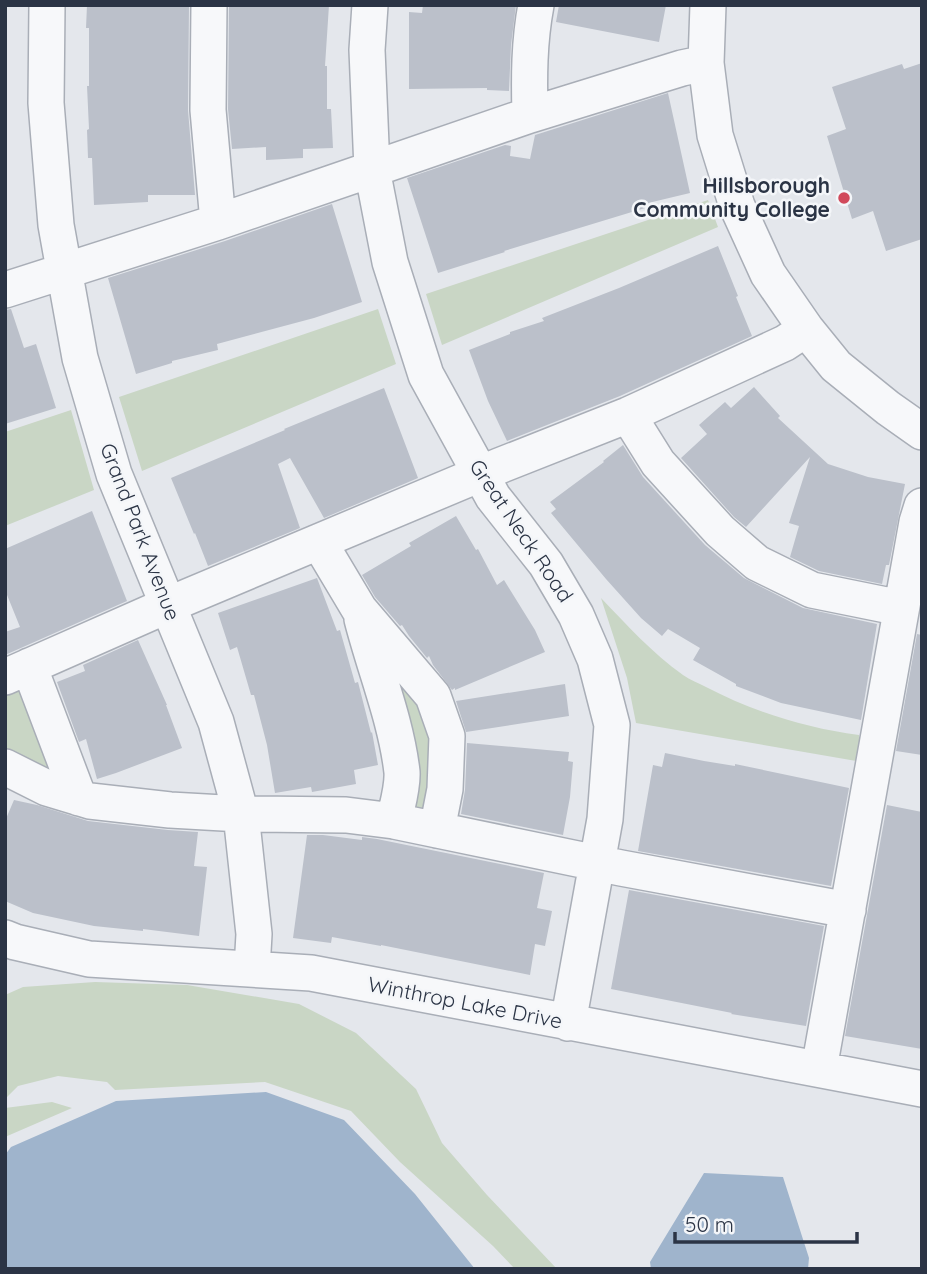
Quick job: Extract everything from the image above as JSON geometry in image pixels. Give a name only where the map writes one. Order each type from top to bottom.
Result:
[{"type":"street","name":"Grand Park Avenue","points":[[47,5],[46,103],[56,225],[80,358],[114,474],[216,722],[241,814],[254,934],[252,969]]},
{"type":"street","points":[[209,5],[208,110],[218,222]]},
{"type":"street","name":"Great Neck Road","points":[[370,5],[367,50],[372,169],[390,262],[426,375],[493,498],[546,565],[576,615],[595,659],[612,725],[605,819],[568,1023]]},
{"type":"street","points":[[530,115],[529,69],[536,5]]},
{"type":"street","points":[[708,5],[706,63],[715,135],[737,206],[768,274],[806,329],[836,366],[922,432]]},
{"type":"street","points":[[5,290],[218,222],[530,115],[706,63]]},
{"type":"street","points":[[79,798],[17,671],[168,605],[628,415],[785,343],[806,329]]},
{"type":"street","points":[[628,415],[659,463],[720,531],[757,563],[812,590],[901,608]]},
{"type":"street","points":[[819,1069],[901,608],[922,506]]},
{"type":"street","points":[[319,542],[359,609],[433,696],[447,736],[445,789],[438,830]]},
{"type":"street","points":[[359,609],[391,717],[402,775],[394,821]]},
{"type":"street","points":[[5,767],[47,788],[90,801],[170,810],[345,815],[394,821],[597,863],[848,910]]},
{"type":"street","name":"Winthrop Lake Drive","points":[[5,938],[89,959],[311,973],[922,1089]]},
{"type":"green space","points":[[708,200],[718,227],[442,345],[426,294]]},
{"type":"green space","points":[[378,309],[396,364],[142,471],[119,397]]},
{"type":"green space","points":[[71,410],[94,490],[5,526],[5,432]]},
{"type":"green space","points":[[601,598],[650,648],[686,677],[724,696],[781,718],[859,735],[862,762],[636,723],[627,678]]},
{"type":"green space","points":[[372,658],[433,696],[437,830],[394,821]]},
{"type":"green space","points":[[29,666],[79,798],[5,767],[5,677]]},
{"type":"green space","points":[[95,982],[187,985],[299,1004],[356,1033],[416,1089],[442,1143],[557,1269],[515,1269],[400,1162],[351,1111],[265,1082],[115,1090],[107,1082],[58,1076],[18,1086],[5,1099],[5,995],[23,987]]},
{"type":"green space","points":[[52,1102],[72,1108],[5,1137],[5,1108]]},
{"type":"water","points":[[266,1092],[344,1120],[415,1194],[475,1269],[5,1269],[5,1155],[11,1147],[116,1101]]},
{"type":"water","points":[[704,1173],[783,1177],[809,1258],[808,1269],[651,1269],[650,1262]]},
{"type":"building","points":[[87,5],[189,6],[188,110],[195,195],[148,195],[148,202],[94,205],[92,158],[88,158],[87,130]]},
{"type":"building","points":[[229,5],[329,5],[325,66],[327,109],[331,109],[333,148],[303,149],[303,158],[266,160],[266,147],[232,149],[228,109]]},
{"type":"building","points":[[423,5],[516,5],[509,91],[487,88],[409,89],[409,12],[422,13]]},
{"type":"building","points":[[559,5],[666,5],[659,42],[556,22]]},
{"type":"building","points":[[922,63],[922,239],[886,251],[873,211],[852,219],[827,136],[846,129],[832,87],[902,64],[904,69]]},
{"type":"building","points":[[668,93],[690,193],[644,204],[645,208],[438,273],[407,178],[505,145],[511,146],[510,156],[530,159],[535,135]]},
{"type":"building","points":[[332,204],[362,302],[217,344],[218,350],[172,361],[136,374],[108,278]]},
{"type":"building","points":[[718,246],[752,336],[620,396],[507,441],[488,401],[469,350],[544,321],[542,318]]},
{"type":"building","points":[[11,309],[24,348],[36,344],[56,408],[5,424],[5,310]]},
{"type":"building","points":[[754,387],[780,416],[778,418],[828,464],[868,477],[905,484],[889,565],[886,565],[882,584],[819,571],[790,557],[799,526],[789,523],[810,457],[746,527],[681,458],[707,434],[699,425],[725,402],[731,408]]},
{"type":"building","points":[[384,388],[418,478],[324,518],[290,458],[278,464],[300,528],[208,566],[171,478]]},
{"type":"building","points":[[623,445],[643,477],[705,545],[744,578],[803,608],[877,624],[861,720],[781,703],[736,686],[693,660],[700,648],[668,629],[662,636],[641,618],[606,579],[551,513],[556,509],[550,502]]},
{"type":"building","points":[[92,511],[127,601],[5,655],[5,632],[20,627],[5,590],[5,549]]},
{"type":"building","points":[[456,516],[497,585],[504,580],[535,630],[545,652],[452,690],[429,656],[427,658],[402,625],[400,626],[375,597],[362,575],[411,546],[409,543]]},
{"type":"building","points":[[317,578],[337,631],[340,630],[355,683],[358,682],[378,765],[354,770],[356,784],[312,792],[311,787],[275,793],[267,745],[254,695],[251,695],[237,647],[230,650],[218,613]]},
{"type":"building","points":[[917,634],[922,635],[922,755],[896,751]]},
{"type":"building","points":[[138,640],[167,705],[182,748],[97,779],[86,739],[79,742],[57,682],[85,671],[83,665]]},
{"type":"building","points":[[565,684],[569,716],[466,732],[456,701]]},
{"type":"building","points":[[467,743],[569,752],[568,761],[573,762],[563,835],[461,814]]},
{"type":"building","points":[[665,753],[735,764],[849,788],[831,886],[638,851],[653,765],[662,767]]},
{"type":"building","points":[[14,800],[88,821],[198,832],[194,866],[207,867],[199,936],[94,926],[33,913],[5,901],[5,821]]},
{"type":"building","points":[[887,805],[922,812],[922,1049],[845,1036]]},
{"type":"building","points":[[307,835],[377,839],[544,873],[537,908],[552,911],[545,946],[535,944],[530,975],[332,937],[331,943],[293,938]]},
{"type":"building","points":[[629,890],[824,926],[806,1026],[731,1014],[611,989]]},
{"type":"place","name":"Hillsborough Community College","points":[[844,198]]}]
